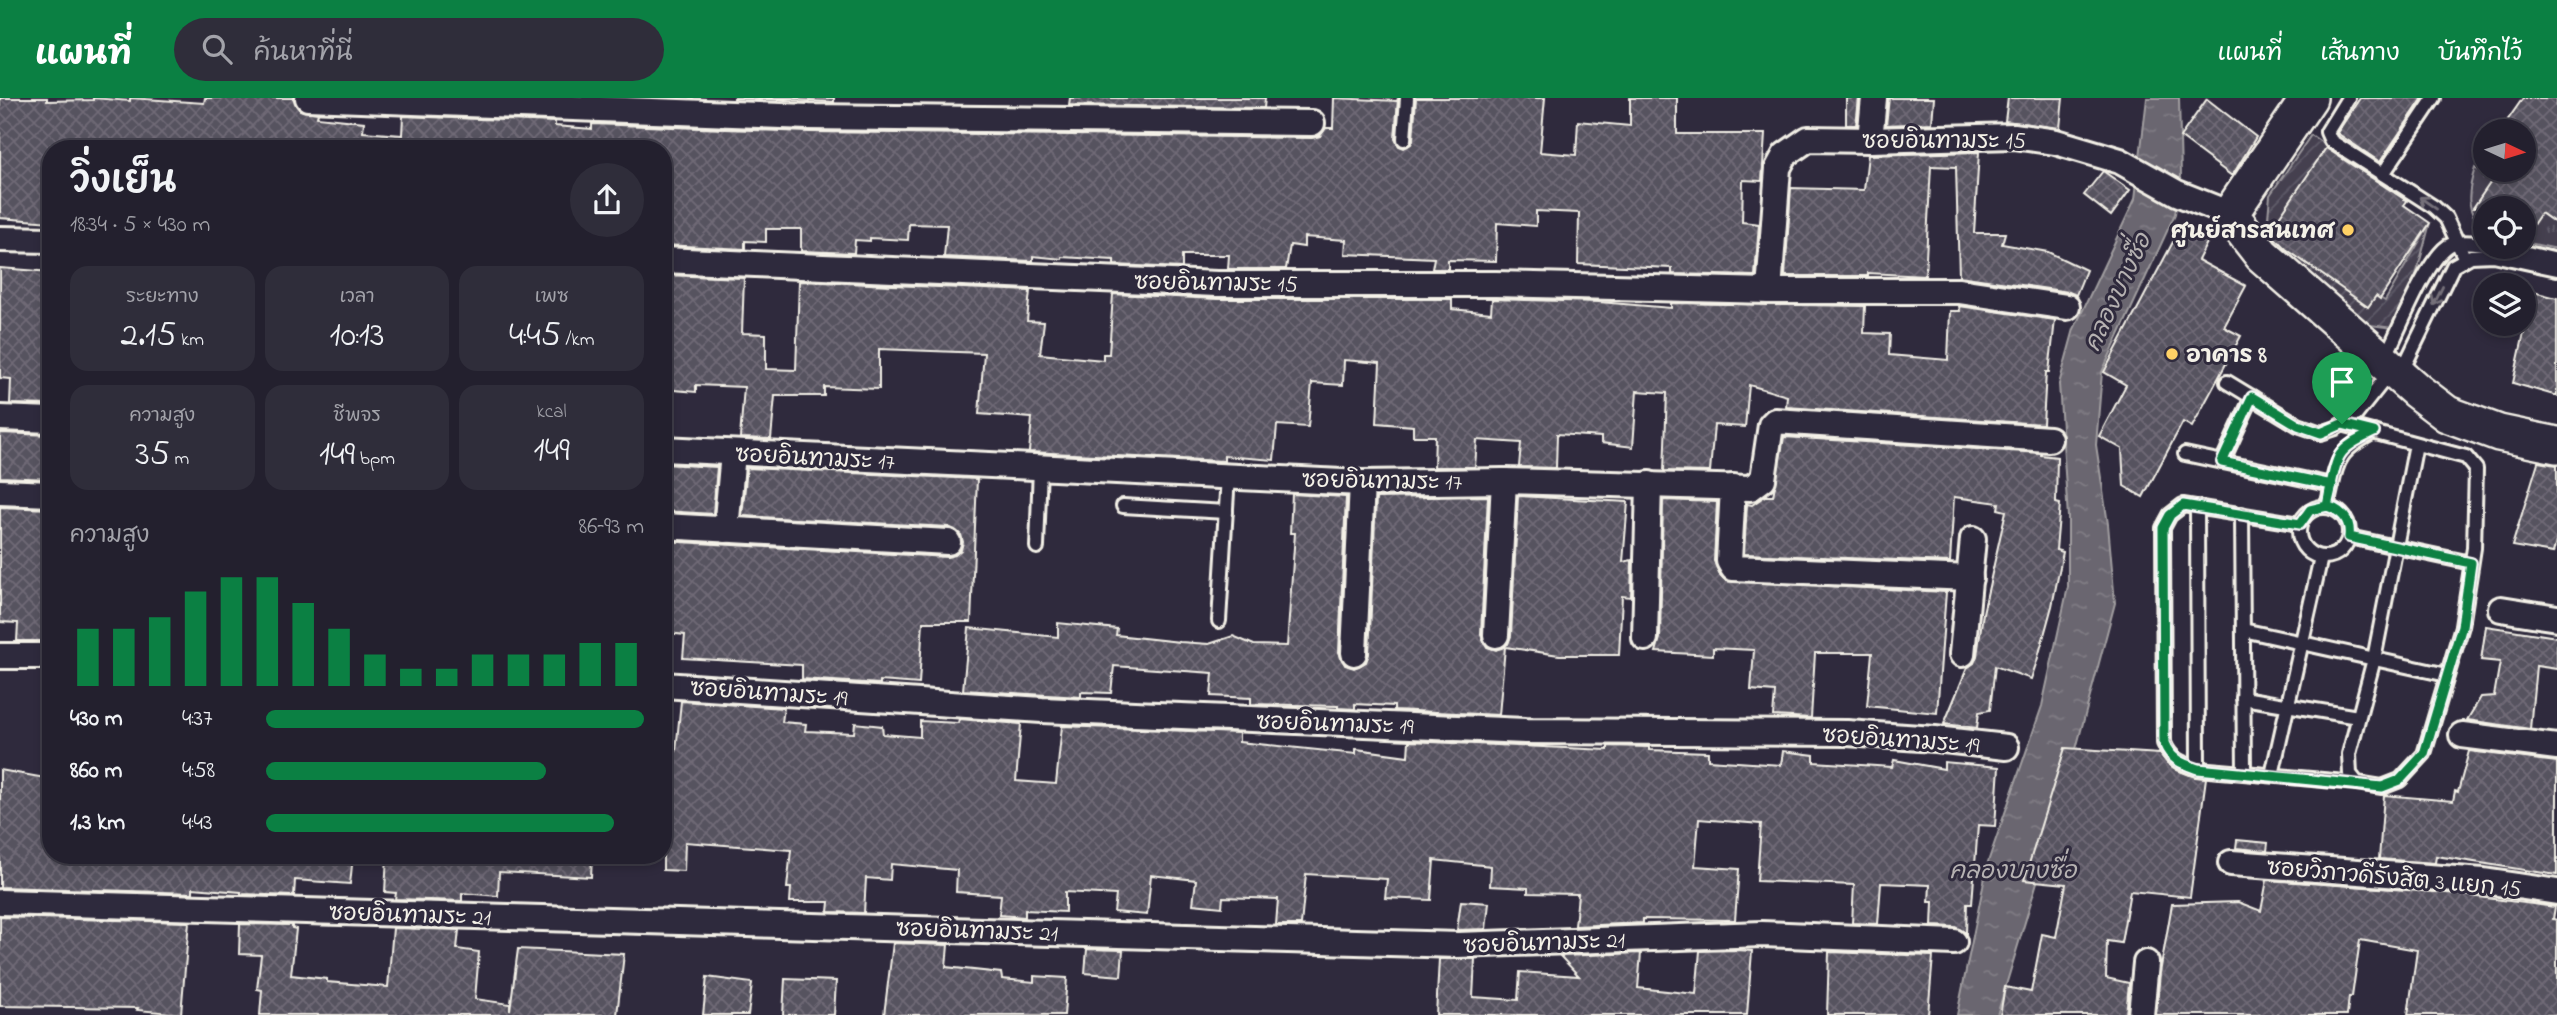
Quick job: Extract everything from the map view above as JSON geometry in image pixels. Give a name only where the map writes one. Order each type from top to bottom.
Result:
[{"type":"street","points":[[308,98],[809,117],[1312,123]]},
{"type":"street","points":[[1870,141],[1874,98]]},
{"type":"street","points":[[2309,98],[2230,214],[2262,255],[2417,391],[2447,414],[2499,433],[2557,445]]},
{"type":"street","name":"ซอยอินทามระ 15","points":[[1769,291],[1778,168],[1785,155],[1808,139],[1870,141],[2014,136],[2056,142],[2120,161],[2176,193],[2230,214]]},
{"type":"street","points":[[0,239],[42,240]]},
{"type":"street","name":"ซอยอินทามระ 15","points":[[672,260],[1217,284],[1496,284],[1769,291],[1959,292],[2067,307]]},
{"type":"street","points":[[0,418],[42,420]]},
{"type":"street","name":"ซอยอินทามระ 17","points":[[672,449],[1362,483],[1504,481],[1751,488],[1763,479],[1771,425],[1775,421],[2049,439]]},
{"type":"street","points":[[726,530],[732,464]]},
{"type":"street","points":[[1496,635],[1504,481]]},
{"type":"street","points":[[1354,653],[1362,483]]},
{"type":"street","points":[[1646,638],[1649,484]]},
{"type":"street","points":[[1733,487],[1729,561],[1733,568],[1970,578]]},
{"type":"street","points":[[0,492],[42,494]]},
{"type":"street","points":[[672,527],[948,542]]},
{"type":"street","points":[[1962,654],[1973,539]]},
{"type":"street","points":[[2501,608],[2557,618]]},
{"type":"street","points":[[0,656],[42,656]]},
{"type":"street","name":"ซอยอินทามระ 19","points":[[672,686],[1042,710],[1525,731],[1847,733],[2006,747]]},
{"type":"street","points":[[2462,736],[2557,747]]},
{"type":"street","name":"ซอยวิภาวดีรังสิต 3 แยก 15","points":[[2231,863],[2484,881],[2557,892]]},
{"type":"street","name":"ซอยอินทามระ 21","points":[[0,902],[1458,945],[1762,934],[1954,942]]},
{"type":"street","points":[[2141,1015],[2146,963]]},
{"type":"lane","points":[[1404,139],[1407,98]]},
{"type":"lane","points":[[2348,98],[2328,132],[2332,141],[2434,207],[2446,218],[2465,259]]},
{"type":"lane","points":[[2383,174],[2434,98]]},
{"type":"lane","points":[[2393,368],[2424,279],[2438,256],[2450,244],[2473,244]]},
{"type":"lane","points":[[2227,382],[2298,425],[2321,433],[2356,415],[2393,368],[2453,265],[2471,256],[2493,255],[2557,269]]},
{"type":"lane","points":[[2536,255],[2557,260]]},
{"type":"lane","points":[[2222,462],[2252,397]]},
{"type":"lane","points":[[2300,524],[2183,505],[2170,515],[2163,528],[2164,743],[2169,754],[2179,763],[2198,769],[2382,787],[2400,780],[2424,754],[2462,626],[2477,498],[2476,470],[2466,457],[2342,424]]},
{"type":"lane","points":[[2327,506],[2340,456],[2352,443],[2374,432]]},
{"type":"lane","points":[[2357,783],[2350,774],[2348,754],[2374,659],[2398,548],[2416,444]]},
{"type":"lane","points":[[2185,454],[2332,485]]},
{"type":"lane","points":[[1037,547],[1040,467]]},
{"type":"lane","points":[[1219,621],[1228,476]]},
{"type":"lane","points":[[1124,506],[1226,512]]},
{"type":"lane","points":[[2327,506],[2341,513],[2346,519],[2349,537],[2337,554],[2321,557],[2306,549],[2301,542],[2300,524],[2310,510],[2327,506]]},
{"type":"lane","points":[[2197,507],[2198,769]]},
{"type":"lane","points":[[2242,514],[2244,772]]},
{"type":"lane","points":[[2349,537],[2471,563]]},
{"type":"lane","points":[[2272,775],[2321,557]]},
{"type":"lane","points":[[2243,630],[2447,675]]},
{"type":"lane","points":[[2243,698],[2358,717]]},
{"type":"green space","points":[[2311,135],[2327,146],[2273,235],[2385,301],[2430,223],[2413,287],[2393,328],[2355,323],[2266,241],[2270,195]]},
{"type":"green space","points":[[2473,175],[2473,182],[2496,182],[2516,196],[2473,196],[2473,215],[2470,186]]},
{"type":"green space","points":[[2536,210],[2557,224],[2557,249],[2536,245]]},
{"type":"water","name":"คลองบางซื่อ","points":[[2147,98],[2179,98],[2181,176],[2175,214],[2102,372],[2096,445],[2108,524],[2115,603],[2068,779],[1997,1015],[1957,1015],[1988,862],[2042,706],[2068,587],[2068,517],[2059,384],[2074,329],[2135,199]]},
{"type":"building","points":[[0,98],[47,98],[47,101],[93,98],[130,101],[130,98],[204,103],[205,98],[293,98],[300,110],[318,113],[317,117],[364,122],[363,132],[402,135],[403,116],[555,122],[555,126],[592,129],[592,124],[809,132],[1312,138],[1320,136],[1326,128],[1333,128],[1334,98],[1397,101],[1398,98],[1395,139],[1399,146],[1404,148],[1413,140],[1416,98],[1545,98],[1540,152],[1576,155],[1578,121],[1630,126],[1630,98],[1677,98],[1677,134],[1765,134],[1762,181],[1743,180],[1742,222],[1759,224],[1755,276],[1672,274],[1672,268],[1578,264],[1579,213],[1536,211],[1536,226],[1497,223],[1496,261],[1448,260],[1448,269],[1432,269],[1434,258],[1345,254],[1346,240],[1304,237],[1304,247],[1290,245],[1286,269],[1228,269],[1229,255],[1182,255],[1182,268],[1114,265],[1114,260],[1062,257],[1033,256],[1033,261],[944,257],[947,225],[909,224],[908,240],[855,240],[854,253],[801,251],[801,229],[766,229],[766,242],[745,241],[745,249],[672,245],[672,140],[42,140],[42,221],[0,218]]},
{"type":"building","points":[[733,98],[834,98],[834,102]]},
{"type":"building","points":[[1070,98],[1265,98],[1264,108],[1069,105]]},
{"type":"building","points":[[1846,98],[1859,98],[1856,125],[1846,125]]},
{"type":"building","points":[[1889,98],[1934,98],[1932,123],[1886,125]]},
{"type":"building","points":[[2008,98],[2063,98],[2060,128],[2005,121]]},
{"type":"building","points":[[2360,98],[2423,98],[2380,162],[2337,133]]},
{"type":"building","points":[[2523,98],[2557,98],[2557,224],[2541,213],[2536,220],[2536,196],[2481,196],[2491,182],[2536,182],[2536,119],[2508,119]]},
{"type":"building","points":[[2207,99],[2256,137],[2232,176],[2180,137]]},
{"type":"building","name":"ศูนย์สารสนเทศ","points":[[2326,148],[2407,201],[2404,205],[2430,223],[2380,299],[2376,296],[2368,307],[2286,249],[2269,232]]},
{"type":"building","points":[[1979,152],[1974,233],[2005,233],[2002,244],[2048,252],[2086,270],[2076,295],[1959,276],[1956,167],[1931,166],[1925,276],[1868,273],[1868,276],[1785,276],[1791,188],[1864,190],[1868,155]]},
{"type":"building","points":[[2103,171],[2130,190],[2111,216],[2084,195]]},
{"type":"building","name":"อาคาร 8","points":[[2182,225],[2209,239],[2198,260],[2246,286],[2224,327],[2241,336],[2192,427],[2183,422],[2143,497],[2124,486],[2122,449],[2099,436],[2126,385],[2104,372]]},
{"type":"building","points":[[0,268],[42,271],[42,405],[10,404],[11,379],[0,378]]},
{"type":"building","points":[[672,275],[744,278],[742,333],[766,334],[766,369],[796,370],[799,281],[1030,291],[1027,321],[1044,322],[1040,354],[1103,360],[1103,354],[1109,354],[1113,294],[1217,299],[1452,299],[1452,309],[1491,313],[1492,299],[1599,302],[1671,308],[1671,303],[1865,306],[1864,333],[1890,334],[1889,355],[1948,360],[1950,311],[1960,311],[1959,306],[2055,320],[2049,372],[2046,372],[2043,424],[1786,407],[1787,396],[1749,385],[1745,427],[1714,425],[1710,472],[1664,471],[1667,393],[1637,391],[1633,447],[1601,443],[1601,437],[1557,434],[1556,468],[1519,467],[1521,443],[1477,440],[1475,467],[1434,467],[1435,436],[1413,436],[1413,426],[1377,423],[1380,363],[1344,360],[1343,385],[1312,383],[1308,427],[1277,425],[1274,460],[1224,456],[1224,461],[1029,452],[1032,418],[979,414],[984,353],[879,349],[879,389],[824,387],[824,396],[775,396],[771,439],[740,438],[744,387],[696,385],[696,392],[672,390]]},
{"type":"building","points":[[2536,293],[2557,298],[2557,396],[2513,383],[2523,336],[2536,336]]},
{"type":"building","points":[[0,433],[42,435],[42,479],[0,477]]},
{"type":"building","points":[[1784,437],[2041,453],[2057,457],[2056,503],[2060,504],[2056,550],[2063,552],[2037,661],[2031,679],[1995,666],[1990,710],[1979,712],[1977,728],[1944,724],[1967,668],[1974,663],[1977,656],[1983,613],[2006,511],[1998,509],[1999,503],[1954,497],[1950,562],[1744,554],[1747,504],[1752,505],[1765,496],[1773,496]]},
{"type":"building","points":[[2538,462],[2557,465],[2557,538],[2553,553],[2512,546]]},
{"type":"building","points":[[672,464],[717,467],[713,514],[672,512]]},
{"type":"building","points":[[747,468],[977,479],[971,622],[923,622],[919,684],[802,679],[802,665],[683,658],[685,635],[672,633],[672,542],[947,557],[961,550],[963,542],[961,535],[949,527],[742,516]]},
{"type":"building","points":[[1292,494],[1346,497],[1339,652],[1345,665],[1354,668],[1366,662],[1369,654],[1376,498],[1488,496],[1481,634],[1487,647],[1496,650],[1508,644],[1511,636],[1518,496],[1628,502],[1623,562],[1632,560],[1631,597],[1622,596],[1619,655],[1559,655],[1505,647],[1499,715],[1394,710],[1394,706],[1355,704],[1355,709],[1338,706],[1251,704],[1251,698],[1211,696],[1213,673],[1114,666],[1111,693],[1081,692],[1081,697],[963,690],[969,628],[1058,637],[1058,623],[1117,629],[1116,635],[1180,642],[1209,644],[1233,636],[1254,645],[1287,646],[1295,533],[1290,533]]},
{"type":"building","points":[[1663,500],[1717,502],[1714,561],[1726,581],[1946,592],[1937,713],[1867,706],[1872,653],[1815,653],[1811,718],[1773,716],[1775,692],[1751,690],[1754,650],[1713,648],[1713,655],[1656,652],[1660,638]]},
{"type":"building","points":[[0,507],[42,509],[42,641],[17,641],[18,623],[0,622]]},
{"type":"building","points":[[2486,626],[2557,637],[2557,669],[2536,666],[2530,729],[2467,720],[2481,697],[2494,696],[2500,662],[2481,660]]},
{"type":"building","points":[[681,701],[784,708],[782,722],[806,724],[805,731],[854,733],[855,723],[882,726],[883,734],[920,737],[920,721],[958,723],[959,719],[1021,724],[1016,781],[1056,784],[1062,726],[1239,733],[1239,742],[1356,754],[1356,749],[1408,756],[1409,741],[1608,750],[1608,746],[1649,747],[1649,750],[1708,752],[1708,760],[1781,765],[1783,751],[1814,755],[1814,762],[1892,767],[1894,760],[1944,769],[1944,762],[1999,767],[1995,826],[1978,825],[1972,904],[1967,904],[1966,933],[1955,927],[1932,926],[1933,902],[1929,902],[1930,885],[1881,883],[1878,924],[1852,923],[1854,885],[1757,881],[1761,824],[1699,819],[1695,866],[1739,869],[1735,920],[1643,919],[1643,923],[1575,926],[1578,894],[1528,893],[1528,888],[1490,886],[1491,866],[1434,860],[1431,900],[1385,898],[1387,879],[1306,874],[1301,925],[1276,925],[1278,899],[1223,897],[1222,907],[1193,904],[1196,880],[1151,875],[1147,915],[1114,912],[1116,895],[1065,892],[1065,912],[1025,910],[1025,917],[999,915],[1001,895],[956,892],[957,870],[891,864],[890,880],[866,878],[864,913],[828,912],[829,902],[790,902],[791,888],[787,888],[791,850],[685,842],[684,871],[663,870],[663,864],[672,864],[672,750],[676,751]]},
{"type":"building","points":[[2065,748],[2160,754],[2177,770],[2206,778],[2190,897],[2130,891],[2121,943],[2107,941],[2106,978],[2129,983],[2126,1015],[2000,1015],[2005,987],[2031,992],[2042,934],[2056,937],[2066,884],[2024,880]]},
{"type":"building","points":[[2469,751],[2557,762],[2557,875],[2436,856],[2435,863],[2379,859],[2384,795],[2453,801]]},
{"type":"building","points":[[0,770],[42,777],[42,864],[352,864],[350,884],[295,880],[294,896],[241,894],[193,888],[193,893],[0,887]]},
{"type":"building","points":[[2237,840],[2268,843],[2267,851],[2236,848]]},
{"type":"building","points":[[387,864],[592,864],[591,877],[499,872],[498,896],[462,893],[462,901],[395,899],[396,893],[385,892]]},
{"type":"building","points":[[2267,880],[2448,893],[2555,907],[2553,919],[2557,920],[2557,1015],[2408,1015],[2417,950],[2360,940],[2347,1015],[2156,1015],[2172,904],[2238,902],[2261,911]]},
{"type":"building","points":[[1461,901],[1489,903],[1486,929],[1457,930]]},
{"type":"building","points":[[0,917],[189,922],[181,1014],[137,1010],[138,1008],[0,1006]]},
{"type":"building","points":[[240,924],[292,925],[292,928],[296,929],[291,975],[327,979],[327,982],[388,987],[393,928],[459,930],[457,949],[479,952],[475,999],[510,1004],[510,1010],[518,949],[624,954],[617,1015],[260,1015],[262,990],[257,989],[261,955],[239,954]]},
{"type":"building","points":[[893,943],[948,945],[946,967],[1001,973],[1002,979],[1034,982],[1034,976],[1067,978],[1064,1015],[884,1015]]},
{"type":"building","points":[[1087,949],[1123,950],[1121,976],[1085,973]]},
{"type":"building","points":[[1700,951],[1752,951],[1747,1015],[1436,1015],[1439,959],[1475,959],[1473,997],[1518,1000],[1520,972],[1579,976],[1560,956],[1641,953],[1638,988],[1696,994]]},
{"type":"building","points":[[1829,952],[1933,956],[1928,1015],[1827,1015]]},
{"type":"building","points":[[707,977],[752,983],[748,1015],[703,1015]]},
{"type":"building","points":[[785,979],[836,981],[834,1015],[783,1015]]},
{"type":"place","name":"ศูนย์สารสนเทศ","points":[[2348,230]]},
{"type":"place","name":"อาคาร 8","points":[[2172,354]]},
{"type":"route","points":[[2342,424],[2321,433],[2298,425],[2252,397],[2222,462],[2332,485],[2327,506],[2334,508],[2346,519],[2349,537],[2471,563],[2462,626],[2424,754],[2400,780],[2382,787],[2198,769],[2179,763],[2169,754],[2164,743],[2163,528],[2170,515],[2183,505],[2300,524],[2310,510],[2327,506],[2340,456],[2352,443],[2374,432],[2342,424]]}]
